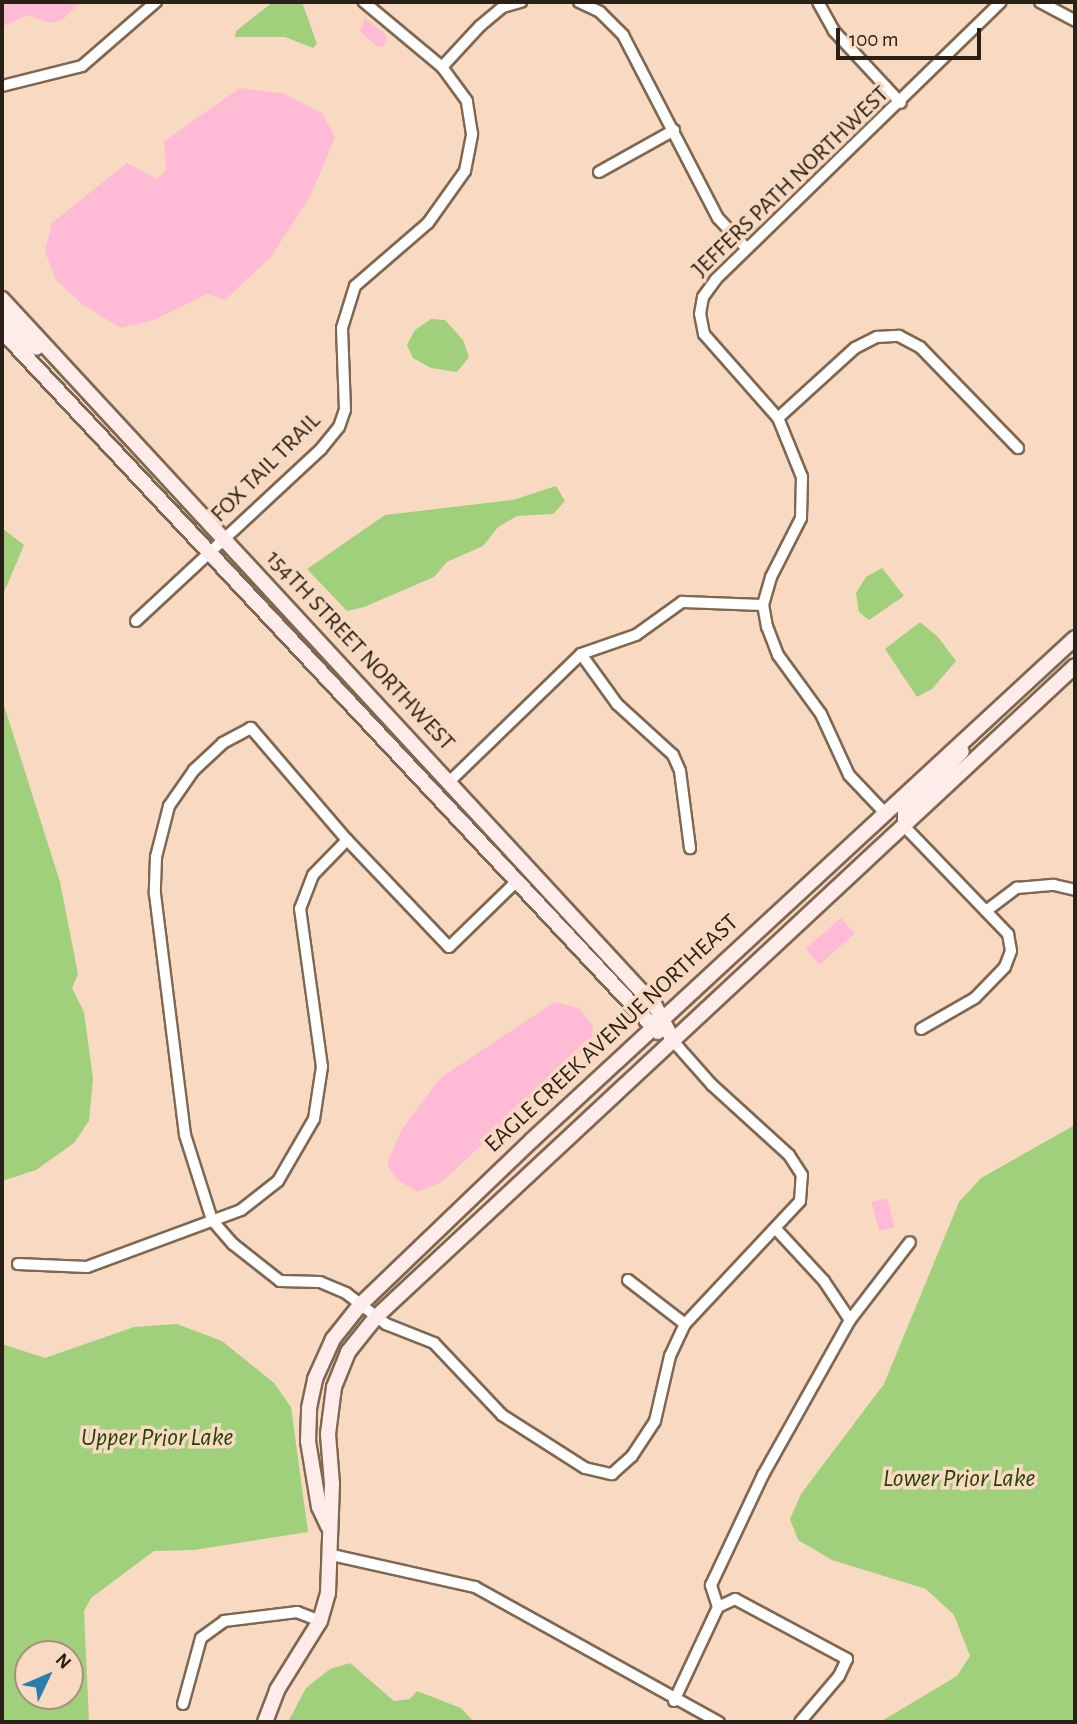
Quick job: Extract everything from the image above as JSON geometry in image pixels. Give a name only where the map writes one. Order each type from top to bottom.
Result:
[{"type":"main road","name":"154TH STREET NORTHWEST","points":[[2,299],[450,781],[664,1017],[674,1042]]},
{"type":"main road","points":[[2,313],[24,338],[71,375]]},
{"type":"main road","name":"154TH STREET NORTHWEST","points":[[2,331],[212,551],[651,1029],[674,1042]]},
{"type":"main road","name":"EAGLE CREEK AVENUE NORTHEAST","points":[[265,1722],[277,1690],[320,1621],[332,1555],[329,1527],[332,1484],[328,1434],[334,1387],[368,1311],[651,1029],[1075,638]]},
{"type":"main road","name":"EAGLE CREEK AVENUE NORTHEAST","points":[[329,1527],[317,1494],[308,1441],[309,1408],[315,1379],[332,1339],[368,1311],[674,1042],[1075,666]]},
{"type":"main road","points":[[905,827],[902,815],[954,764],[974,732]]},
{"type":"street","points":[[2,86],[82,66],[156,2]]},
{"type":"street","name":"FOX TAIL TRAIL","points":[[136,621],[321,449],[339,427],[345,397],[342,328],[355,286],[428,223],[465,171],[472,134],[467,101],[442,67],[364,2]]},
{"type":"street","points":[[442,67],[480,26],[503,8],[521,2]]},
{"type":"street","points":[[579,2],[600,12],[623,35],[718,219],[747,250]]},
{"type":"street","points":[[818,2],[834,31],[901,103]]},
{"type":"street","name":"JEFFERS PATH NORTHWEST","points":[[763,604],[771,577],[801,518],[802,477],[778,418],[704,334],[700,314],[703,297],[747,250],[901,103],[1001,2]]},
{"type":"street","points":[[1040,2],[1075,22]]},
{"type":"street","points":[[599,172],[674,130]]},
{"type":"street","points":[[778,418],[855,348],[877,337],[900,336],[920,347],[1018,448]]},
{"type":"street","points":[[450,781],[581,654],[636,635],[682,602],[763,604],[778,655],[807,690],[849,775],[885,813]]},
{"type":"street","points":[[581,654],[617,704],[673,755],[680,771],[690,848]]},
{"type":"street","points":[[368,1311],[320,1282],[280,1280],[233,1244],[212,1220],[185,1135],[155,894],[156,857],[169,806],[194,770],[223,743],[251,728],[347,840],[449,947],[517,880]]},
{"type":"street","points":[[905,827],[1008,934],[1011,951],[1006,967],[956,1013],[920,1029]]},
{"type":"street","points":[[18,1264],[87,1267],[241,1210],[278,1181],[314,1119],[322,1067],[300,909],[313,875],[347,840]]},
{"type":"street","points":[[986,911],[1017,888],[1054,885],[1075,890]]},
{"type":"street","name":"154TH STREET NORTHWEST","points":[[368,1311],[433,1343],[502,1415],[585,1468],[612,1474],[632,1456],[655,1421],[670,1356],[685,1324],[800,1201],[802,1175],[789,1154],[712,1084],[674,1042]]},
{"type":"street","points":[[776,1229],[824,1281],[850,1320]]},
{"type":"street","points":[[718,1607],[711,1585],[763,1475],[850,1320],[910,1242]]},
{"type":"street","points":[[628,1280],[685,1324]]},
{"type":"street","points":[[332,1555],[475,1587],[674,1701],[719,1722]]},
{"type":"street","points":[[674,1701],[718,1607],[735,1600],[847,1658],[839,1676],[800,1722]]},
{"type":"street","points":[[183,1704],[201,1638],[224,1621],[297,1612],[320,1621]]},
{"type":"shaded area","points":[[2,2],[81,2],[62,20],[50,23],[27,15],[4,26]]},
{"type":"shaded area","points":[[365,18],[387,36],[384,46],[378,47],[360,31]]},
{"type":"shaded area","points":[[240,88],[285,94],[322,113],[335,137],[311,195],[271,257],[225,300],[207,294],[154,320],[120,328],[82,304],[56,280],[45,252],[52,223],[127,163],[157,179],[166,170],[164,141]]},
{"type":"shaded area","points":[[841,918],[855,934],[819,965],[806,949]]},
{"type":"shaded area","points":[[555,1002],[579,1008],[593,1026],[592,1038],[576,1057],[442,1182],[418,1192],[396,1179],[387,1164],[402,1129],[440,1078]]},
{"type":"shaded area","points":[[887,1198],[895,1227],[879,1231],[872,1202]]},
{"type":"water","points":[[273,2],[302,2],[317,44],[313,48],[285,37],[235,37],[236,31]]},
{"type":"water","points":[[431,319],[445,320],[463,340],[469,357],[457,372],[431,368],[413,358],[407,345],[415,330]]},
{"type":"water","points":[[556,486],[565,501],[553,514],[517,516],[498,527],[483,546],[447,562],[434,577],[364,607],[347,611],[307,569],[385,515],[513,500]]},
{"type":"water","points":[[2,528],[24,545],[2,597]]},
{"type":"water","points":[[882,568],[904,596],[869,620],[859,612],[856,593],[866,577]]},
{"type":"water","points":[[920,622],[938,637],[956,661],[932,689],[917,697],[885,649]]},
{"type":"water","points":[[2,699],[60,882],[78,974],[72,988],[84,1012],[93,1079],[89,1121],[74,1143],[36,1170],[2,1181]]},
{"type":"water","name":"Lower Prior Lake","points":[[1075,1125],[1075,1722],[880,1722],[957,1676],[970,1656],[954,1615],[926,1589],[832,1560],[798,1540],[790,1519],[801,1494],[884,1384],[959,1202],[981,1178]]},
{"type":"water","name":"Upper Prior Lake","points":[[177,1324],[222,1341],[274,1383],[291,1407],[308,1532],[194,1550],[154,1551],[91,1598],[84,1611],[89,1722],[2,1722],[2,1344],[45,1358],[134,1327]]},
{"type":"water","points":[[350,1663],[394,1701],[410,1699],[417,1691],[461,1708],[474,1722],[288,1722],[306,1688],[330,1669]]}]
